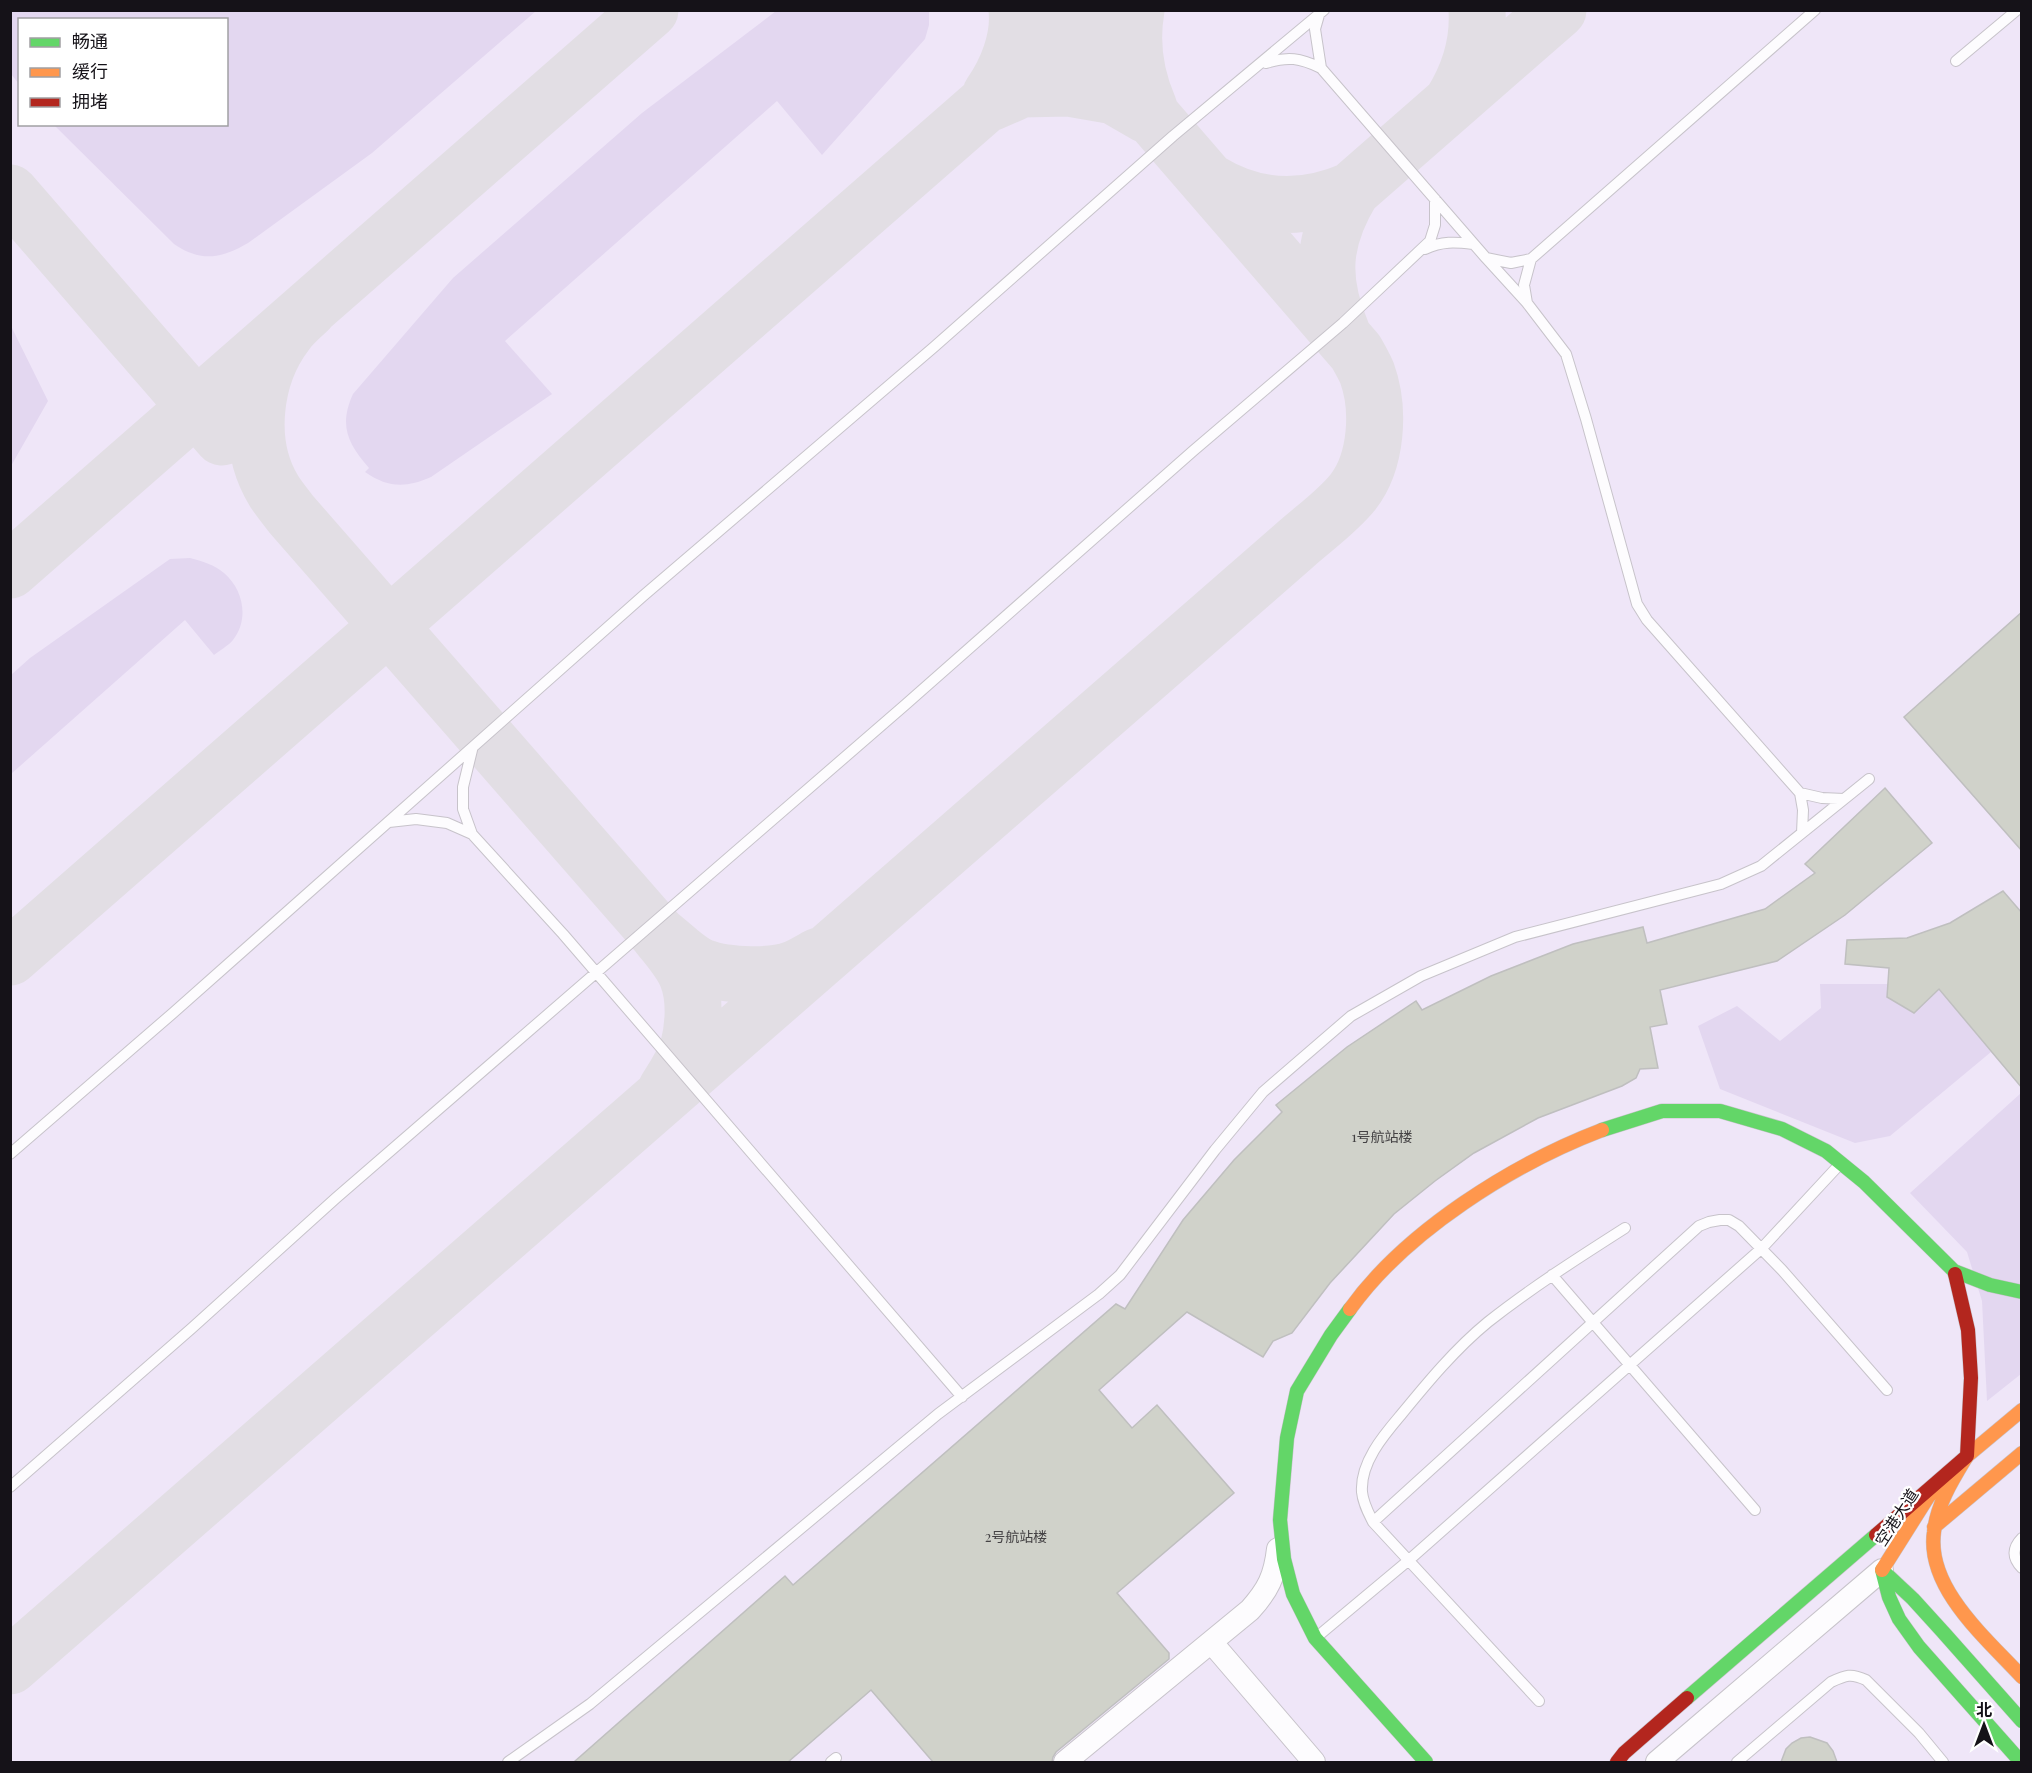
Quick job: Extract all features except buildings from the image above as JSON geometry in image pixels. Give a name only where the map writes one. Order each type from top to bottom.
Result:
[{"type":"main road","points":[[1426,1762],[1315,1638],[1293,1594],[1284,1559],[1280,1520],[1287,1438],[1297,1390],[1331,1335],[1359,1296],[1406,1248],[1467,1200],[1543,1157],[1600,1131],[1662,1111],[1720,1111],[1782,1130],[1826,1151],[1864,1182],[1954,1271],[1990,1285],[2022,1292]]},
{"type":"main road","points":[[1954,1271],[1968,1330],[1971,1378],[1967,1456],[1943,1498],[1933,1540],[1934,1560],[1939,1577],[1953,1599],[2022,1677]]},
{"type":"main road","name":"空港大道","points":[[1882,1570],[1928,1497],[1967,1456],[2022,1410]]},
{"type":"main road","name":"空港大道","points":[[1882,1570],[2022,1453]]},
{"type":"main road","points":[[1617,1762],[1624,1753],[1967,1456]]},
{"type":"main road","points":[[1882,1570],[1913,1599],[2022,1721]]},
{"type":"main road","points":[[1882,1570],[1889,1598],[1919,1647],[2021,1762]]},
{"type":"street","points":[[1065,1762],[1250,1610],[1265,1593],[1273,1576],[1277,1560],[1280,1520]]},
{"type":"street","points":[[1657,1762],[1882,1570]]},
{"type":"street","points":[[1212,1642],[1314,1762]]},
{"type":"lane","points":[[1486,258],[1511,263],[1531,259],[1815,10]]},
{"type":"lane","points":[[1956,61],[2018,10]]},
{"type":"lane","points":[[10,1154],[643,596],[934,346],[1173,136],[1321,13]]},
{"type":"lane","points":[[1321,13],[1315,29],[1321,68]]},
{"type":"lane","points":[[1260,64],[1281,58],[1303,59],[1321,68],[1527,303],[1566,354],[1636,604],[1647,620],[1800,793],[1803,810],[1802,833]]},
{"type":"lane","points":[[10,1487],[336,1198],[897,713],[1193,451],[1343,323],[1430,241],[1435,225],[1435,199]]},
{"type":"lane","points":[[1422,250],[1449,242],[1473,244]]},
{"type":"lane","points":[[1527,303],[1524,285],[1531,259]]},
{"type":"lane","points":[[472,749],[463,787],[463,809],[472,834],[596,972],[962,1397]]},
{"type":"lane","points":[[508,1762],[590,1704],[938,1414],[1099,1294],[1120,1275],[1215,1150],[1263,1092],[1351,1016],[1421,976],[1515,937],[1721,884],[1761,866],[1869,778]]},
{"type":"lane","points":[[1800,793],[1822,798],[1844,799]]},
{"type":"lane","points":[[389,822],[416,819],[447,823],[472,834]]},
{"type":"lane","points":[[1315,1638],[1409,1560],[1762,1248],[1841,1163]]},
{"type":"lane","points":[[1373,1522],[1699,1226],[1709,1222],[1729,1220],[1739,1226],[1762,1248],[1887,1390]]},
{"type":"lane","points":[[1539,1701],[1373,1522],[1365,1507],[1362,1491],[1364,1475],[1370,1458],[1386,1434],[1438,1370],[1487,1323],[1552,1275],[1625,1228]]},
{"type":"lane","points":[[1552,1275],[1755,1510]]},
{"type":"lane","points":[[2022,1538],[2016,1544],[2014,1551],[2014,1558],[2022,1568]]},
{"type":"lane","points":[[1737,1762],[1831,1682],[1846,1675],[1857,1675],[1866,1680],[1919,1733],[1943,1762]]},
{"type":"shaded area","points":[[11,10],[536,11],[372,153],[248,243],[220,255],[193,254],[174,244],[55,126],[228,126],[228,18],[18,18],[18,83],[11,74]]},
{"type":"shaded area","points":[[11,11],[2021,11],[2021,1762],[11,1762]]},
{"type":"shaded area","points":[[776,11],[929,11],[929,25],[925,39],[822,155],[777,101],[505,341],[552,394],[431,477],[397,485],[389,484],[365,472],[369,468],[355,450],[346,424],[346,415],[353,394],[453,278],[642,113]]},
{"type":"shaded area","points":[[10,326],[48,401],[11,466]]},
{"type":"shaded area","points":[[190,558],[220,570],[236,588],[240,596],[242,614],[238,632],[233,640],[214,655],[185,620],[11,774],[11,675],[30,658],[170,559]]},
{"type":"shaded area","points":[[1820,984],[1888,984],[1887,997],[1913,1013],[1939,989],[1991,1052],[1890,1136],[1855,1143],[1720,1089],[1698,1026],[1737,1006],[1780,1041],[1821,1008]]},
{"type":"shaded area","points":[[2021,1093],[2021,1374],[1987,1401],[1982,1301],[1967,1252],[1910,1193]]},
{"type":"taxiway","points":[[10,570],[650,10]]},
{"type":"taxiway","points":[[991,94],[1011,54],[1016,32],[1017,10]]},
{"type":"taxiway","points":[[10,1666],[1333,513],[1353,492],[1367,465],[1375,418],[1374,402],[1367,373],[1356,352],[1060,10]]},
{"type":"taxiway","points":[[10,957],[1093,10]]},
{"type":"taxiway","points":[[1136,10],[1135,60],[1140,84],[1149,108]]},
{"type":"taxiway","points":[[1452,102],[1464,80],[1472,58],[1477,10]]},
{"type":"taxiway","points":[[1210,182],[1245,198],[1280,204],[1316,202],[1352,190],[1558,10]]},
{"type":"taxiway","points":[[990,103],[1022,89],[1068,88],[1114,96],[1147,115]]},
{"type":"taxiway","points":[[1342,333],[1330,295],[1327,260],[1335,226],[1352,190]]},
{"type":"taxiway","points":[[10,193],[222,437]]},
{"type":"taxiway","points":[[309,309],[288,330],[275,350],[260,389],[256,432],[265,472],[274,491],[291,514],[674,954],[690,985],[693,1012],[692,1031],[686,1055],[666,1090]]},
{"type":"taxiway","points":[[659,935],[696,964],[730,973],[758,975],[784,972],[819,956]]},
{"type":"traffic: fast","points":[[1602,1130],[1662,1111],[1720,1111],[1782,1129],[1826,1151],[1864,1182],[1955,1274]]},
{"type":"traffic: fast","points":[[1954,1271],[1990,1285],[2022,1292]]},
{"type":"traffic: fast","points":[[1350,1309],[1331,1335],[1297,1391],[1287,1438],[1280,1520],[1284,1559],[1293,1594],[1315,1638],[1426,1762]]},
{"type":"traffic: fast","points":[[1687,1698],[1876,1535]]},
{"type":"traffic: fast","points":[[1882,1570],[1889,1597],[1899,1619],[1919,1647],[2021,1762]]},
{"type":"traffic: fast","points":[[1882,1570],[1943,1632]]},
{"type":"traffic: fast","points":[[1943,1632],[2022,1721]]},
{"type":"traffic: slow","points":[[1350,1309],[1373,1280],[1400,1253],[1464,1203],[1533,1161],[1602,1130]]},
{"type":"traffic: slow","points":[[1882,1570],[1928,1497],[1967,1456],[2022,1410]]},
{"type":"traffic: slow","points":[[1934,1527],[2022,1453]]},
{"type":"traffic: slow","points":[[1967,1456],[1946,1492],[1938,1512],[1934,1532],[1934,1553],[1939,1573],[1962,1611],[2022,1677]]},
{"type":"traffic: jam","points":[[1876,1535],[1967,1456],[1971,1378],[1968,1330],[1955,1274]]},
{"type":"traffic: jam","points":[[1617,1762],[1624,1753],[1687,1698]]}]
